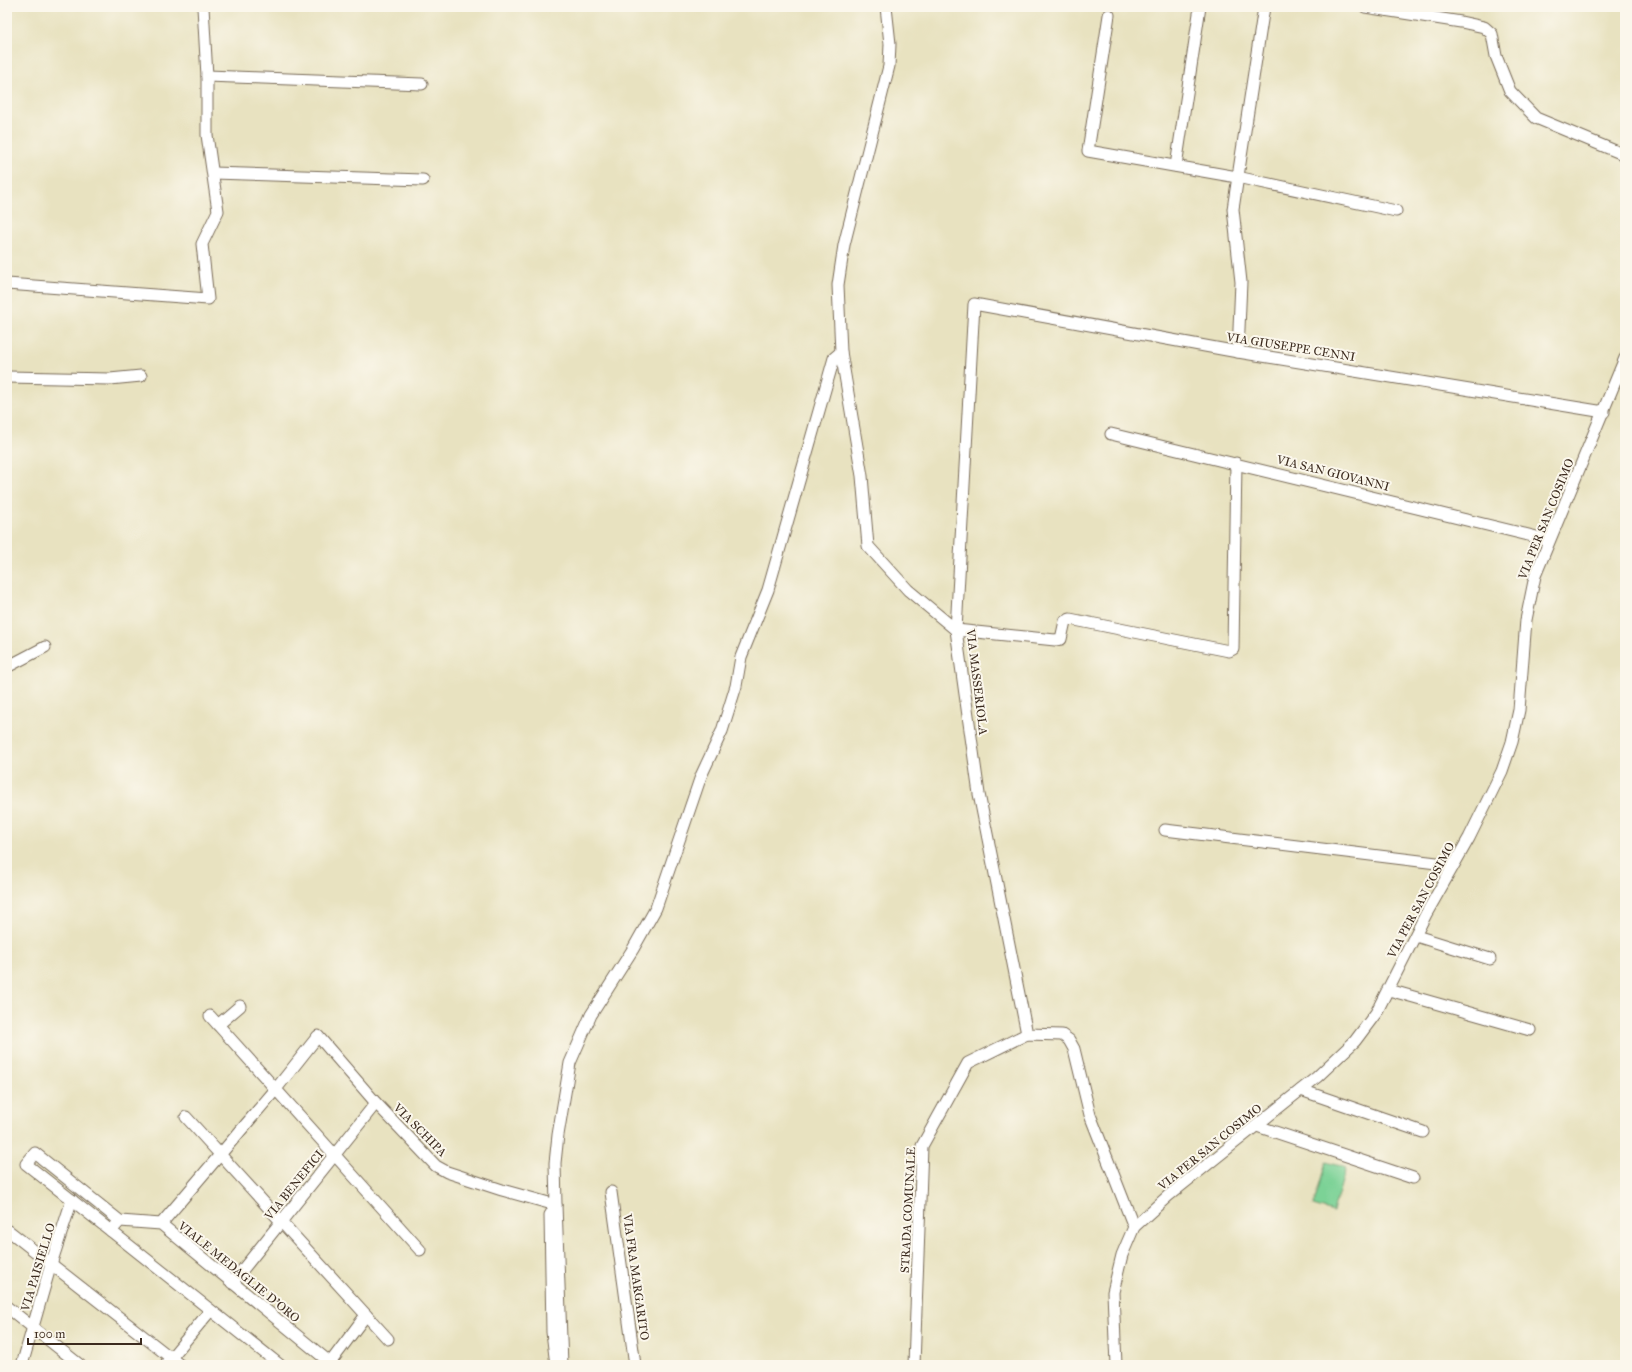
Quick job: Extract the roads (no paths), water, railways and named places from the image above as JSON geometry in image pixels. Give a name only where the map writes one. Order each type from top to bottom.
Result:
[{"type":"street","points":[[7,284],[208,299],[202,244],[218,211],[207,135],[207,76],[203,7]]},
{"type":"street","points":[[886,7],[890,44],[889,66],[844,245],[838,285],[841,352],[862,476],[868,546],[908,590],[956,630],[1055,640],[1061,639],[1065,620],[1070,619],[1229,651],[1233,649],[1236,463]]},
{"type":"street","points":[[1176,166],[1200,7]]},
{"type":"street","points":[[1238,352],[1241,282],[1232,209],[1264,7]]},
{"type":"street","points":[[1364,7],[1461,22],[1484,28],[1492,34],[1496,56],[1510,91],[1536,118],[1625,155]]},
{"type":"street","points":[[1109,15],[1088,151],[1237,177],[1396,211]]},
{"type":"street","points":[[207,76],[422,84]]},
{"type":"street","points":[[213,173],[423,180]]},
{"type":"street","name":"VIA GIUSEPPE CENNI","points":[[974,304],[1238,352],[1604,412]]},
{"type":"street","name":"VIA MASSERIOLA","points":[[974,304],[956,630],[979,794],[1027,1034]]},
{"type":"street","points":[[562,1365],[555,1163],[558,1134],[570,1063],[591,1015],[656,908],[701,776],[722,731],[736,686],[740,657],[768,590],[834,358],[841,352]]},
{"type":"street","name":"VIA PER SAN COSIMO","points":[[1116,1365],[1113,1292],[1122,1255],[1134,1227],[1168,1196],[1301,1090],[1355,1041],[1376,1013],[1453,865],[1470,838],[1492,791],[1512,742],[1519,710],[1526,620],[1535,576],[1625,358]]},
{"type":"street","points":[[7,377],[110,379],[141,376]]},
{"type":"street","name":"VIA SAN GIOVANNI","points":[[1111,434],[1236,463],[1549,540]]},
{"type":"street","points":[[7,667],[45,647]]},
{"type":"street","points":[[1165,830],[1453,865]]},
{"type":"street","points":[[1416,936],[1490,959]]},
{"type":"street","points":[[1388,990],[1530,1030]]},
{"type":"street","points":[[218,1025],[240,1006]]},
{"type":"street","points":[[210,1016],[420,1250]]},
{"type":"street","name":"STRADA COMUNALE","points":[[914,1365],[922,1146],[964,1066],[1027,1034],[1062,1035],[1069,1040],[1074,1050],[1090,1115],[1134,1227]]},
{"type":"street","name":"VIA SCHIPA","points":[[276,1089],[318,1036],[376,1104],[436,1166],[447,1172],[502,1190],[556,1205]]},
{"type":"street","points":[[161,1224],[276,1089]]},
{"type":"street","points":[[1301,1090],[1423,1132]]},
{"type":"street","name":"VIA BENEFICI","points":[[232,1283],[376,1104]]},
{"type":"street","points":[[186,1117],[388,1338]]},
{"type":"street","points":[[1257,1126],[1413,1178]]},
{"type":"street","points":[[111,1231],[120,1221],[35,1153],[26,1164],[280,1365]]},
{"type":"street","name":"VIA FRA MARGARITO","points":[[611,1192],[635,1365]]},
{"type":"street","name":"VIA PAISIELLO","points":[[22,1365],[51,1264],[72,1200]]},
{"type":"street","points":[[556,1205],[550,1215],[552,1332],[556,1365]]},
{"type":"street","name":"VIALE MEDAGLIE D'ORO","points":[[120,1221],[161,1224],[332,1364]]},
{"type":"street","points":[[9,1231],[168,1361],[180,1365]]},
{"type":"street","points":[[7,1307],[80,1365]]},
{"type":"street","points":[[168,1361],[210,1311]]},
{"type":"street","points":[[332,1364],[366,1314]]}]
